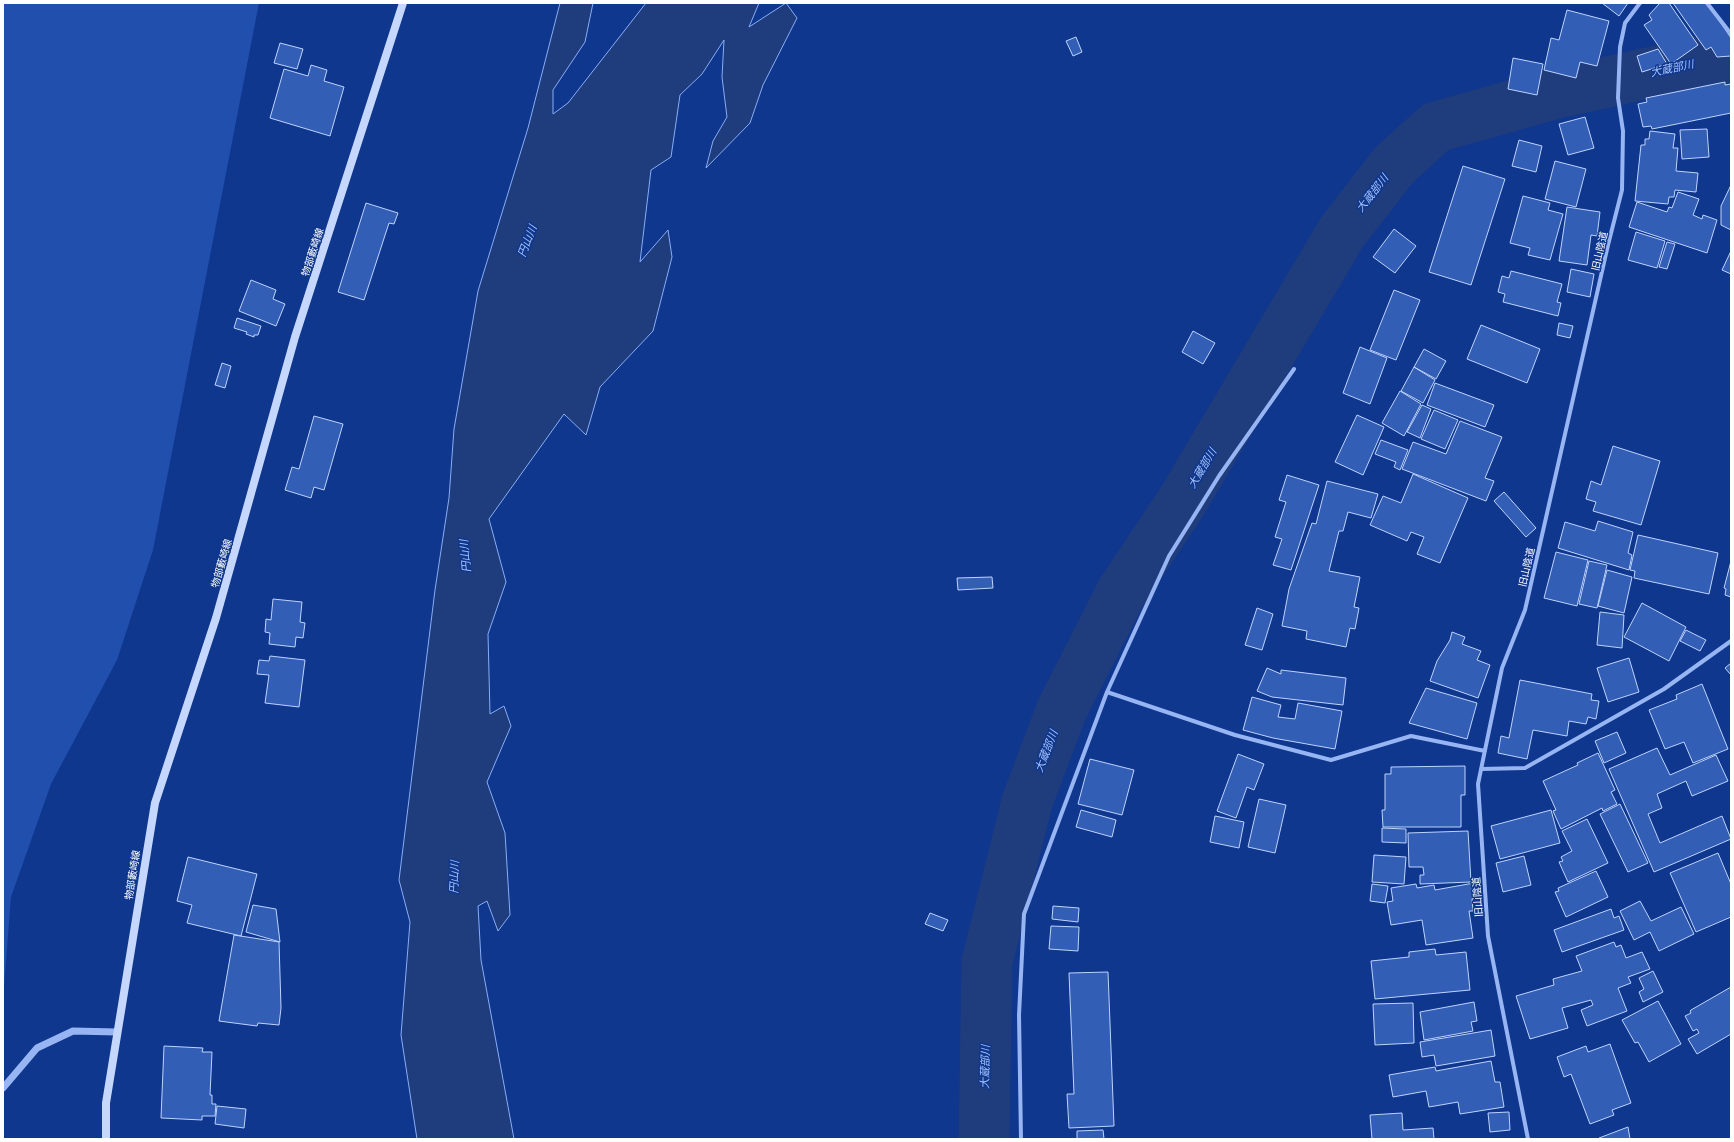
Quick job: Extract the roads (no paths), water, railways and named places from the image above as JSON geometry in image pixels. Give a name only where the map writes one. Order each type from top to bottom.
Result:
[{"type":"main road","name":"物部藪崎線","points":[[106,1139],[106,1103],[154,803],[216,618],[295,336],[403,3]]},
{"type":"street","name":"旧山陰道","points":[[1528,1139],[1488,936],[1478,784],[1502,668],[1525,610],[1622,190],[1623,131],[1618,98],[1620,47],[1625,23],[1640,3]]},
{"type":"street","points":[[1707,3],[1731,34]]},
{"type":"street","points":[[1021,1139],[1019,1015],[1024,914],[1107,692],[1169,556],[1219,476],[1294,369]]},
{"type":"street","points":[[1481,769],[1525,768],[1664,689],[1731,641]]},
{"type":"street","points":[[1107,692],[1235,734],[1331,760],[1411,736],[1485,751]]},
{"type":"street","points":[[3,1088],[37,1048],[73,1031],[117,1032]]},
{"type":"water","name":"円山川","points":[[560,3],[593,3],[585,42],[553,90],[553,114],[568,103],[646,3],[759,3],[749,27],[786,3],[797,18],[763,85],[750,123],[706,168],[713,141],[727,117],[722,77],[724,40],[702,74],[680,95],[671,157],[651,170],[640,262],[668,230],[672,257],[653,331],[600,387],[586,435],[564,414],[489,519],[506,582],[488,634],[490,714],[504,706],[511,726],[487,782],[505,833],[510,915],[498,931],[487,901],[478,906],[481,960],[514,1139],[417,1139],[401,1035],[410,922],[399,880],[435,590],[449,498],[454,429],[478,291],[528,128]]},
{"type":"waterway","name":"大蔵部川","points":[[984,1139],[987,962],[1027,802],[1062,709],[1121,593],[1183,500],[1342,232],[1394,165],[1436,127],[1557,93],[1726,56],[1731,58]]}]
